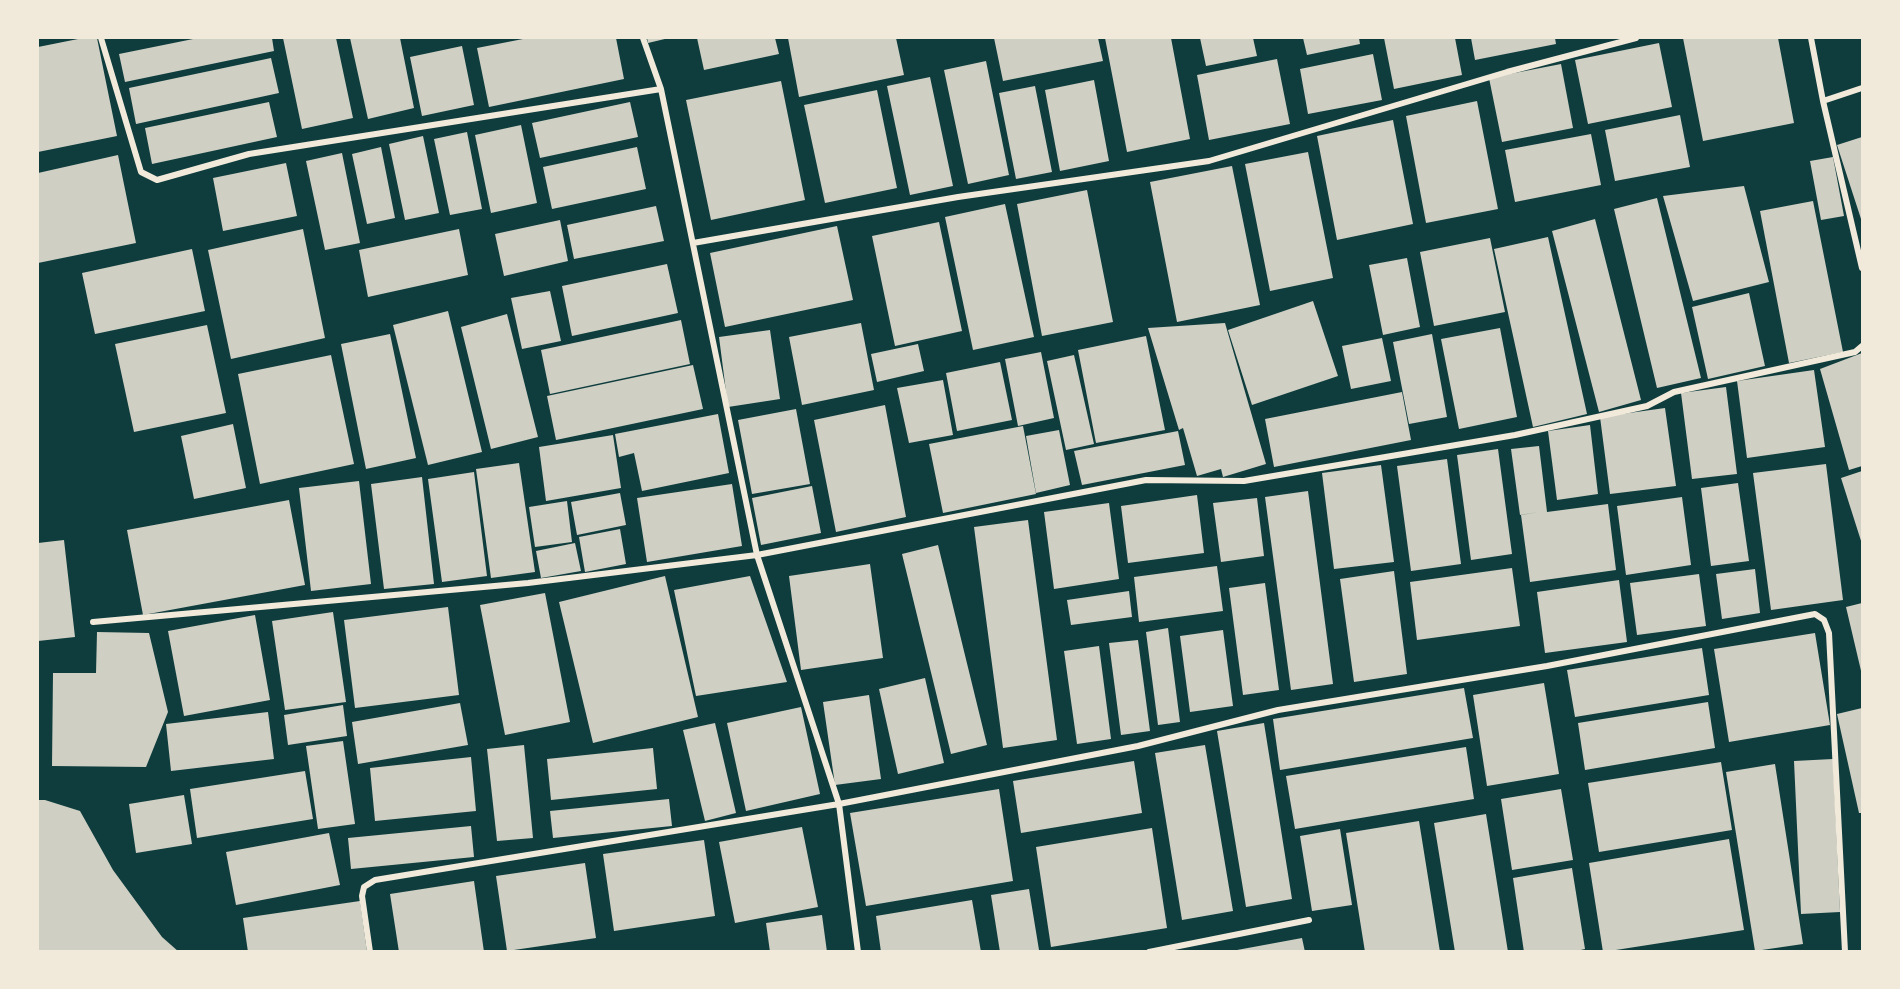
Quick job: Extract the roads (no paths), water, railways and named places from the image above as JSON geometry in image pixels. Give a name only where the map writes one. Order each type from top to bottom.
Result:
[{"type":"street","points":[[101,38],[141,172],[158,180],[249,154],[661,89]]},
{"type":"street","points":[[643,38],[661,89],[757,555],[839,804],[858,951]]},
{"type":"street","points":[[693,243],[958,197],[1209,161],[1507,72],[1636,38]]},
{"type":"street","points":[[1811,38],[1822,101],[1863,268]]},
{"type":"street","points":[[1822,101],[1863,88]]},
{"type":"street","points":[[93,622],[528,583],[757,555],[1146,480],[1244,481],[1515,435],[1647,406],[1674,392],[1855,352],[1863,346]]},
{"type":"street","points":[[370,951],[362,896],[364,887],[375,880],[839,804],[1138,746],[1278,710],[1547,666],[1815,614],[1824,620],[1829,633],[1845,951]]},
{"type":"street","points":[[1149,951],[1309,920]]}]
